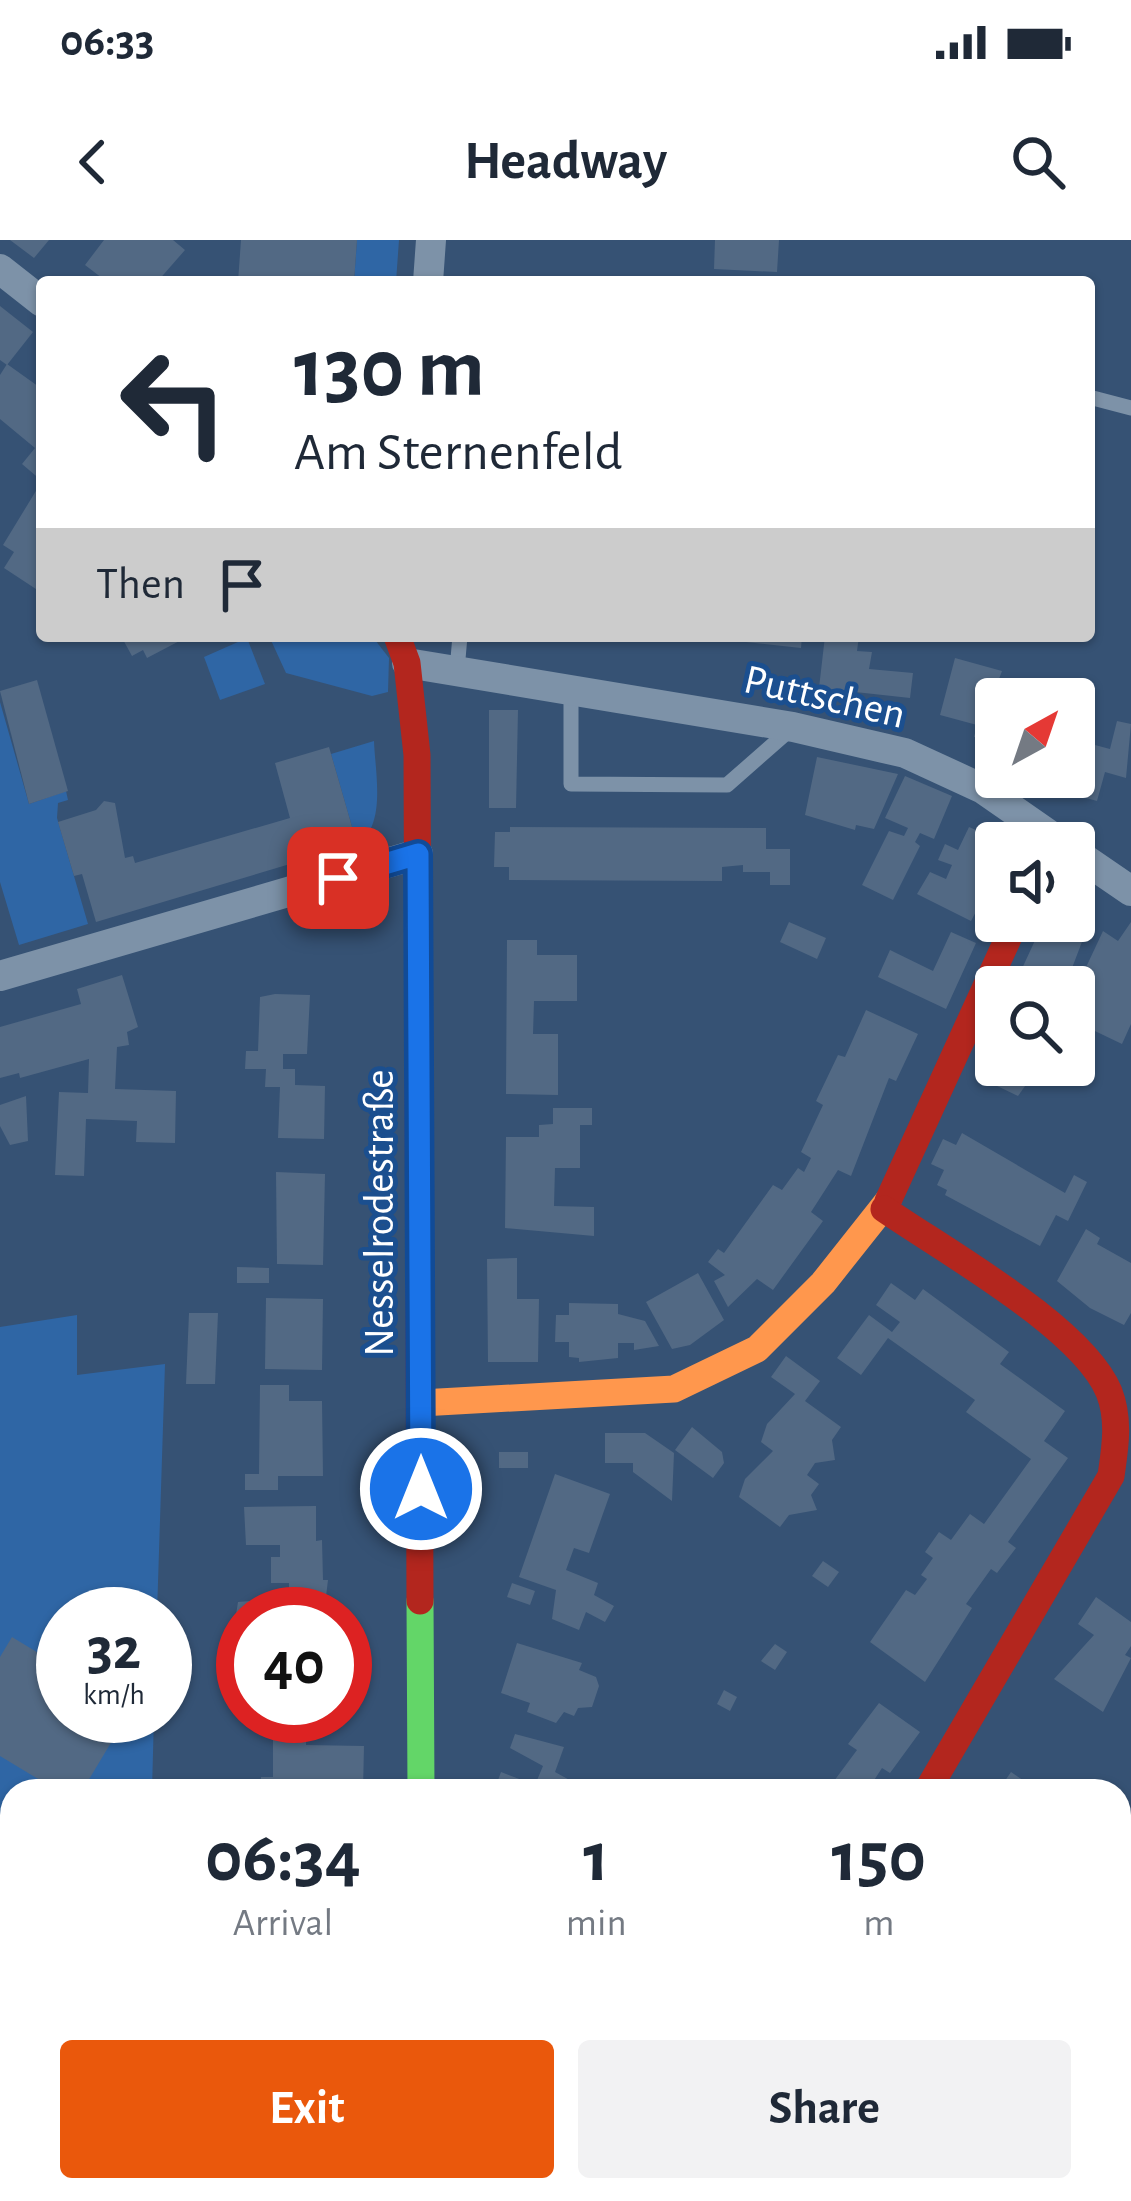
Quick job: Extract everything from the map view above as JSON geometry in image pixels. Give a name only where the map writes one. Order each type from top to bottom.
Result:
[{"type":"street","points":[[428,276],[431,240]]},
{"type":"street","points":[[0,269],[36,297]]},
{"type":"street","name":"Puttschen","points":[[402,650],[457,670],[793,727],[904,753],[983,789],[1029,822]]},
{"type":"street","name":"Nesselrodestraße","points":[[402,650],[417,755],[421,1779]]},
{"type":"street","points":[[0,976],[418,854]]},
{"type":"street","name":"Puttschen","points":[[1095,862],[1128,878]]},
{"type":"street","points":[[421,1403],[674,1389],[757,1349],[823,1283],[884,1209],[1006,942]]},
{"type":"street","points":[[884,1209],[1066,1340],[1105,1383],[1119,1426],[1111,1476],[934,1779]]},
{"type":"lane","points":[[1095,399],[1131,408]]},
{"type":"lane","points":[[457,670],[459,642]]},
{"type":"lane","points":[[571,690],[571,784],[727,785],[793,727]]},
{"type":"shaded area","points":[[357,240],[399,240],[396,276],[354,276]]},
{"type":"shaded area","points":[[249,642],[265,684],[220,700],[204,657]]},
{"type":"shaded area","points":[[272,642],[377,642],[389,658],[388,692],[372,696],[286,673]]},
{"type":"shaded area","points":[[0,702],[29,804],[66,791],[68,800],[58,803],[57,818],[88,924],[19,945],[0,882]]},
{"type":"shaded area","points":[[374,741],[376,812],[366,836],[357,844],[331,754]]},
{"type":"shaded area","points":[[77,1315],[77,1375],[165,1364],[158,1587],[36,1587],[36,1743],[153,1743],[152,1779],[0,1779],[0,1327]]},
{"type":"building","points":[[10,240],[49,240],[34,258]]},
{"type":"building","points":[[104,240],[173,240],[185,250],[162,276],[99,276],[85,265]]},
{"type":"building","points":[[241,240],[357,240],[354,276],[238,276]]},
{"type":"building","points":[[715,240],[779,240],[777,272],[714,269]]},
{"type":"building","points":[[0,306],[33,332],[7,365],[0,360]]},
{"type":"building","points":[[7,364],[36,385],[36,476],[22,464],[35,448],[0,419],[0,375]]},
{"type":"building","points":[[36,491],[36,589],[4,568],[14,552],[3,545]]},
{"type":"building","points":[[124,642],[178,642],[147,658],[143,650],[132,656]]},
{"type":"building","points":[[746,642],[802,642],[801,648]]},
{"type":"building","points":[[824,642],[858,642],[857,651],[872,652],[869,669],[913,673],[910,698],[819,688]]},
{"type":"building","points":[[955,658],[1002,671],[999,678],[975,678],[975,724],[940,715]]},
{"type":"building","points":[[37,680],[68,791],[29,804],[0,691]]},
{"type":"building","points":[[489,710],[518,710],[516,808],[489,808]]},
{"type":"building","points":[[1117,721],[1131,724],[1126,778],[1105,772],[1097,801],[1086,798],[1095,798],[1095,745],[1110,749]]},
{"type":"building","points":[[329,747],[357,844],[96,922],[82,874],[74,876],[58,822],[96,810],[104,801],[115,803],[125,858],[133,856],[135,863],[290,818],[275,763]]},
{"type":"building","points":[[817,757],[898,774],[874,829],[856,825],[855,830],[805,815]]},
{"type":"building","points":[[905,776],[952,796],[934,839],[920,833],[915,842],[920,846],[893,900],[862,885],[889,831],[904,836],[908,828],[885,818]]},
{"type":"building","points":[[510,827],[766,828],[766,849],[790,849],[790,885],[770,885],[770,872],[743,872],[743,865],[722,867],[722,881],[509,880],[509,867],[494,867],[495,832],[510,832]]},
{"type":"building","points":[[969,827],[975,830],[975,913],[971,921],[917,894],[930,872],[946,879],[952,865],[938,860],[945,844],[958,850]]},
{"type":"building","points":[[789,922],[826,938],[817,959],[780,942]]},
{"type":"building","points":[[1131,922],[1131,1024],[1122,1044],[1095,1031],[1095,966],[1087,966],[1103,931],[1118,941]]},
{"type":"building","points":[[951,932],[976,943],[946,1009],[878,977],[890,950],[933,971]]},
{"type":"building","points":[[507,940],[537,940],[537,955],[577,955],[577,1001],[534,1001],[533,1034],[558,1034],[558,1095],[506,1094]]},
{"type":"building","points":[[1034,942],[1082,942],[1073,966],[1023,966]]},
{"type":"building","points":[[122,975],[138,1027],[127,1032],[129,1045],[117,1047],[115,1089],[176,1091],[175,1143],[136,1142],[137,1121],[86,1119],[84,1176],[55,1175],[59,1092],[88,1093],[89,1059],[20,1078],[19,1073],[0,1078],[0,1027],[81,1004],[77,989]]},
{"type":"building","points":[[310,995],[307,1054],[283,1054],[283,1069],[295,1069],[295,1085],[325,1086],[324,1139],[278,1138],[280,1087],[265,1087],[266,1069],[245,1069],[246,1051],[258,1051],[260,997]]},
{"type":"building","points":[[866,1010],[918,1034],[896,1081],[889,1078],[851,1176],[838,1170],[811,1212],[823,1221],[773,1290],[757,1279],[728,1307],[714,1281],[725,1275],[708,1262],[718,1249],[724,1253],[773,1185],[782,1190],[798,1168],[804,1172],[811,1158],[801,1152],[823,1105],[816,1101],[838,1055],[845,1057]]},
{"type":"building","points":[[997,1086],[1025,1086],[1018,1096]]},
{"type":"building","points":[[26,1096],[28,1141],[10,1145],[0,1126],[0,1105]]},
{"type":"building","points":[[553,1108],[592,1108],[592,1125],[580,1125],[580,1168],[555,1168],[554,1206],[594,1207],[594,1236],[505,1228],[506,1137],[539,1137],[539,1125],[553,1124]]},
{"type":"building","points":[[962,1133],[1065,1193],[1074,1175],[1087,1182],[1068,1221],[1056,1215],[1040,1246],[945,1195],[947,1190],[937,1185],[944,1170],[931,1164],[943,1139],[956,1145]]},
{"type":"building","points":[[276,1172],[325,1174],[323,1265],[277,1264]]},
{"type":"building","points":[[1086,1229],[1100,1238],[1097,1244],[1131,1263],[1131,1313],[1124,1325],[1090,1308],[1057,1281]]},
{"type":"building","points":[[517,1258],[517,1299],[539,1299],[538,1362],[488,1362],[487,1259]]},
{"type":"building","points":[[237,1267],[269,1268],[269,1283],[237,1283]]},
{"type":"building","points":[[698,1273],[724,1320],[690,1345],[672,1349],[646,1302]]},
{"type":"building","points":[[891,1283],[915,1300],[923,1289],[1009,1352],[1000,1364],[1065,1411],[1044,1441],[1068,1458],[1008,1542],[1016,1548],[997,1573],[991,1569],[966,1604],[972,1608],[925,1682],[870,1642],[906,1590],[915,1595],[927,1579],[921,1575],[933,1558],[925,1552],[939,1532],[951,1540],[970,1514],[984,1524],[1031,1459],[966,1412],[975,1400],[888,1338],[861,1375],[837,1358],[869,1315],[892,1332],[900,1322],[876,1305]]},
{"type":"building","points":[[266,1298],[323,1299],[322,1370],[265,1369]]},
{"type":"building","points":[[569,1303],[618,1304],[618,1314],[645,1321],[659,1346],[634,1350],[634,1343],[618,1343],[618,1358],[579,1362],[569,1357],[569,1342],[555,1342],[556,1315],[569,1315]]},
{"type":"building","points":[[189,1313],[218,1313],[215,1384],[186,1384]]},
{"type":"building","points":[[786,1356],[820,1381],[805,1401],[841,1427],[832,1440],[835,1460],[815,1463],[807,1475],[819,1484],[811,1495],[817,1510],[789,1515],[780,1527],[739,1497],[745,1479],[773,1451],[761,1442],[767,1424],[795,1394],[771,1377]]},
{"type":"building","points":[[260,1385],[289,1385],[289,1401],[322,1401],[323,1476],[278,1476],[278,1490],[245,1490],[245,1474],[259,1474]]},
{"type":"building","points":[[692,1427],[722,1452],[724,1463],[713,1478],[675,1450]]},
{"type":"building","points":[[605,1433],[645,1433],[674,1453],[672,1501],[633,1472],[633,1463],[605,1463]]},
{"type":"building","points":[[499,1452],[528,1452],[528,1468],[499,1468]]},
{"type":"building","points":[[555,1474],[610,1494],[589,1553],[574,1548],[566,1570],[598,1583],[594,1595],[614,1606],[605,1622],[586,1612],[579,1630],[552,1619],[556,1590],[519,1577]]},
{"type":"building","points":[[316,1506],[316,1541],[322,1540],[327,1587],[271,1583],[271,1557],[280,1557],[280,1545],[246,1545],[244,1507]]},
{"type":"building","points":[[823,1561],[839,1572],[828,1587],[812,1576]]},
{"type":"building","points":[[512,1583],[535,1591],[530,1605],[507,1597]]},
{"type":"building","points":[[1096,1597],[1131,1622],[1131,1646],[1125,1655],[1131,1658],[1103,1712],[1054,1679],[1094,1635],[1078,1624]]},
{"type":"building","points":[[12,1637],[36,1652],[36,1743],[111,1743],[89,1779],[38,1779],[0,1756],[0,1657]]},
{"type":"building","points":[[517,1643],[582,1663],[579,1670],[596,1677],[599,1686],[592,1707],[578,1708],[574,1716],[564,1712],[556,1723],[527,1712],[530,1703],[501,1693]]},
{"type":"building","points":[[775,1644],[787,1652],[775,1670],[761,1661]]},
{"type":"building","points":[[724,1690],[737,1697],[730,1711],[717,1704]]},
{"type":"building","points":[[879,1703],[920,1732],[890,1773],[882,1768],[875,1779],[835,1779],[857,1750],[848,1744]]},
{"type":"building","points":[[515,1734],[564,1747],[555,1772],[568,1779],[538,1779],[543,1766],[510,1748]]},
{"type":"building","points":[[273,1743],[364,1746],[363,1779],[261,1777],[273,1777]]},
{"type":"traffic: fast","points":[[420,1601],[421,1779]]},
{"type":"traffic: slow","points":[[421,1403],[674,1389],[757,1349],[823,1283],[888,1201]]},
{"type":"traffic: jam","points":[[399,642],[407,663],[417,755],[420,1601]]},
{"type":"traffic: jam","points":[[888,1201],[1006,942]]},
{"type":"traffic: jam","points":[[884,1209],[1042,1316],[1071,1342],[1109,1392],[1116,1424],[1111,1476],[934,1779]]},
{"type":"route","points":[[338,878],[418,854],[421,1489]]}]
